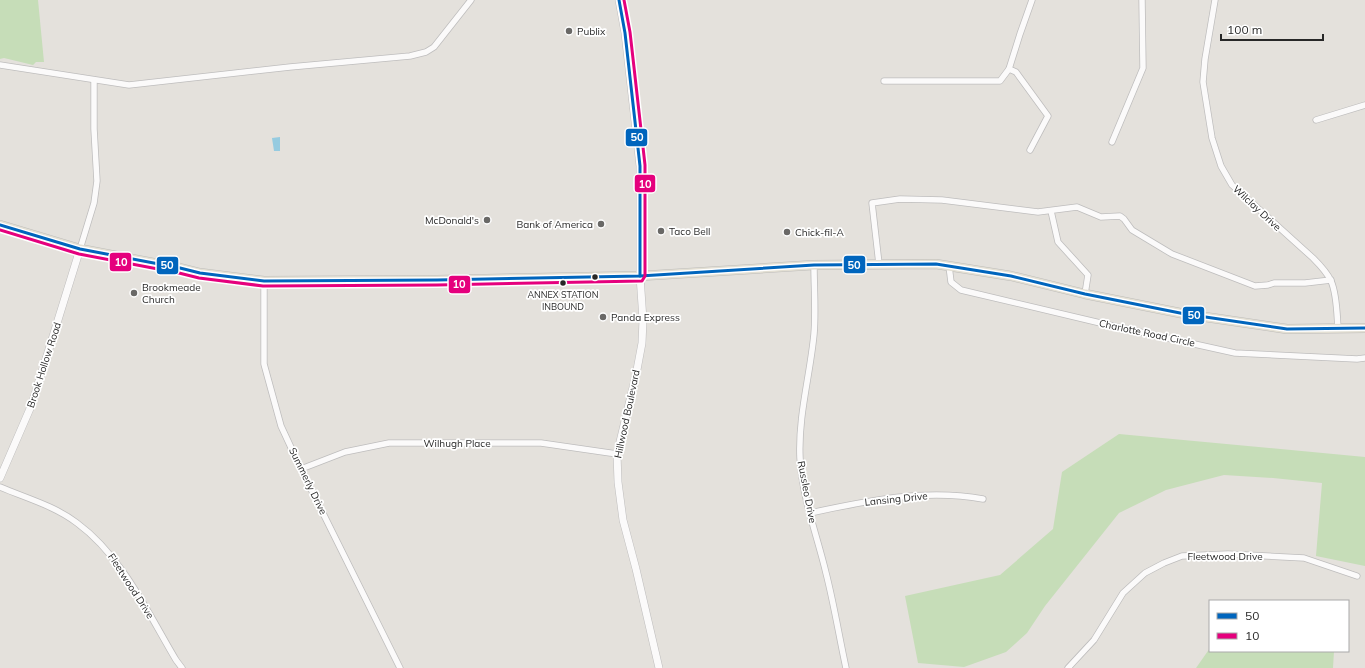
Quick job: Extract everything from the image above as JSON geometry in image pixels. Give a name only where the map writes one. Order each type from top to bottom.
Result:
[{"type":"main road","points":[[0,225],[80,249],[200,273],[264,281],[458,280],[640,276],[814,265],[936,264],[1011,276],[1085,294],[1185,314],[1280,328],[1365,328]]},
{"type":"street","points":[[0,65],[94,81],[129,85],[290,67],[410,56],[426,52],[439,42],[471,0]]},
{"type":"street","name":"Hillwood Boulevard","points":[[619,0],[625,33],[640,166],[640,276],[643,320],[642,343],[636,375],[617,454],[618,482],[623,520],[659,668]]},
{"type":"street","points":[[884,81],[1000,81],[1009,69],[1032,0]]},
{"type":"street","points":[[1112,142],[1143,68],[1142,0]]},
{"type":"street","name":"Wilclay Drive","points":[[1215,0],[1205,59],[1203,82],[1212,138],[1221,166],[1232,185],[1313,258],[1324,270],[1331,280],[1334,289],[1338,329]]},
{"type":"street","points":[[1009,69],[1016,72],[1048,116],[1030,150]]},
{"type":"street","points":[[80,249],[94,203],[97,181],[94,129],[94,81]]},
{"type":"street","points":[[1316,120],[1365,105]]},
{"type":"street","points":[[879,264],[872,203],[900,199],[942,200],[1038,212],[1077,207],[1100,217],[1120,216],[1132,230],[1172,254],[1255,286],[1274,283],[1305,283],[1331,280]]},
{"type":"street","points":[[1051,210],[1058,242],[1088,275],[1085,294]]},
{"type":"street","name":"Brook Hollow Road","points":[[0,478],[32,404],[80,249]]},
{"type":"street","name":"Russleo Drive","points":[[814,265],[814,332],[812,354],[803,400],[800,433],[800,459],[810,513],[826,573],[846,668]]},
{"type":"street","name":"Charlotte Road Circle","points":[[949,266],[951,282],[961,290],[1235,353],[1357,359],[1365,358]]},
{"type":"street","name":"Summerly Drive","points":[[264,281],[264,364],[281,426],[400,668]]},
{"type":"street","name":"Wilhugh Place","points":[[301,469],[345,452],[389,443],[541,443],[617,454]]},
{"type":"street","name":"Fleetwood Drive","points":[[0,488],[47,506],[65,515],[77,522],[96,538],[116,561],[182,668]]},
{"type":"street","name":"Lansing Drive","points":[[810,513],[874,500],[913,496],[970,496],[983,498]]},
{"type":"street","name":"Fleetwood Drive","points":[[1068,668],[1094,640],[1123,593],[1145,573],[1182,556],[1228,554],[1304,558],[1357,576]]},
{"type":"green space","points":[[0,0],[38,0],[44,62],[36,62],[33,65],[4,58],[0,59]]},
{"type":"green space","points":[[1119,434],[1365,457],[1365,566],[1316,556],[1322,483],[1224,475],[1166,490],[1119,513],[1045,606],[1027,633],[1006,652],[964,667],[918,663],[905,596],[1000,575],[1053,529],[1062,472]]},
{"type":"green space","points":[[1209,649],[1209,652],[1334,652],[1333,668],[1196,668]]},
{"type":"water","points":[[280,137],[280,151],[274,151],[272,138]]},
{"type":"transit line","name":"50","points":[[619,0],[625,33],[640,166],[640,276]]},
{"type":"transit line","name":"10","points":[[0,230],[79,254],[199,278],[263,286],[437,285],[642,281],[645,276],[645,165],[630,32],[624,0]]},
{"type":"transit line","name":"50","points":[[0,225],[80,249],[200,273],[264,281],[437,280],[640,276],[814,265],[936,264],[1011,276],[1085,294],[1185,314],[1287,329],[1365,328]]},
{"type":"place","name":"Publix","points":[[569,31]]},
{"type":"place","name":"McDonald's","points":[[487,220]]},
{"type":"place","name":"Bank of America","points":[[601,224]]},
{"type":"place","name":"Taco Bell","points":[[661,231]]},
{"type":"place","name":"Chick-fil-A","points":[[787,232]]},
{"type":"place","name":"ANNEX STATION INBOUND","points":[[563,283]]},
{"type":"place","name":"Brookmeade Church","points":[[134,293]]},
{"type":"place","name":"Panda Express","points":[[603,317]]}]
